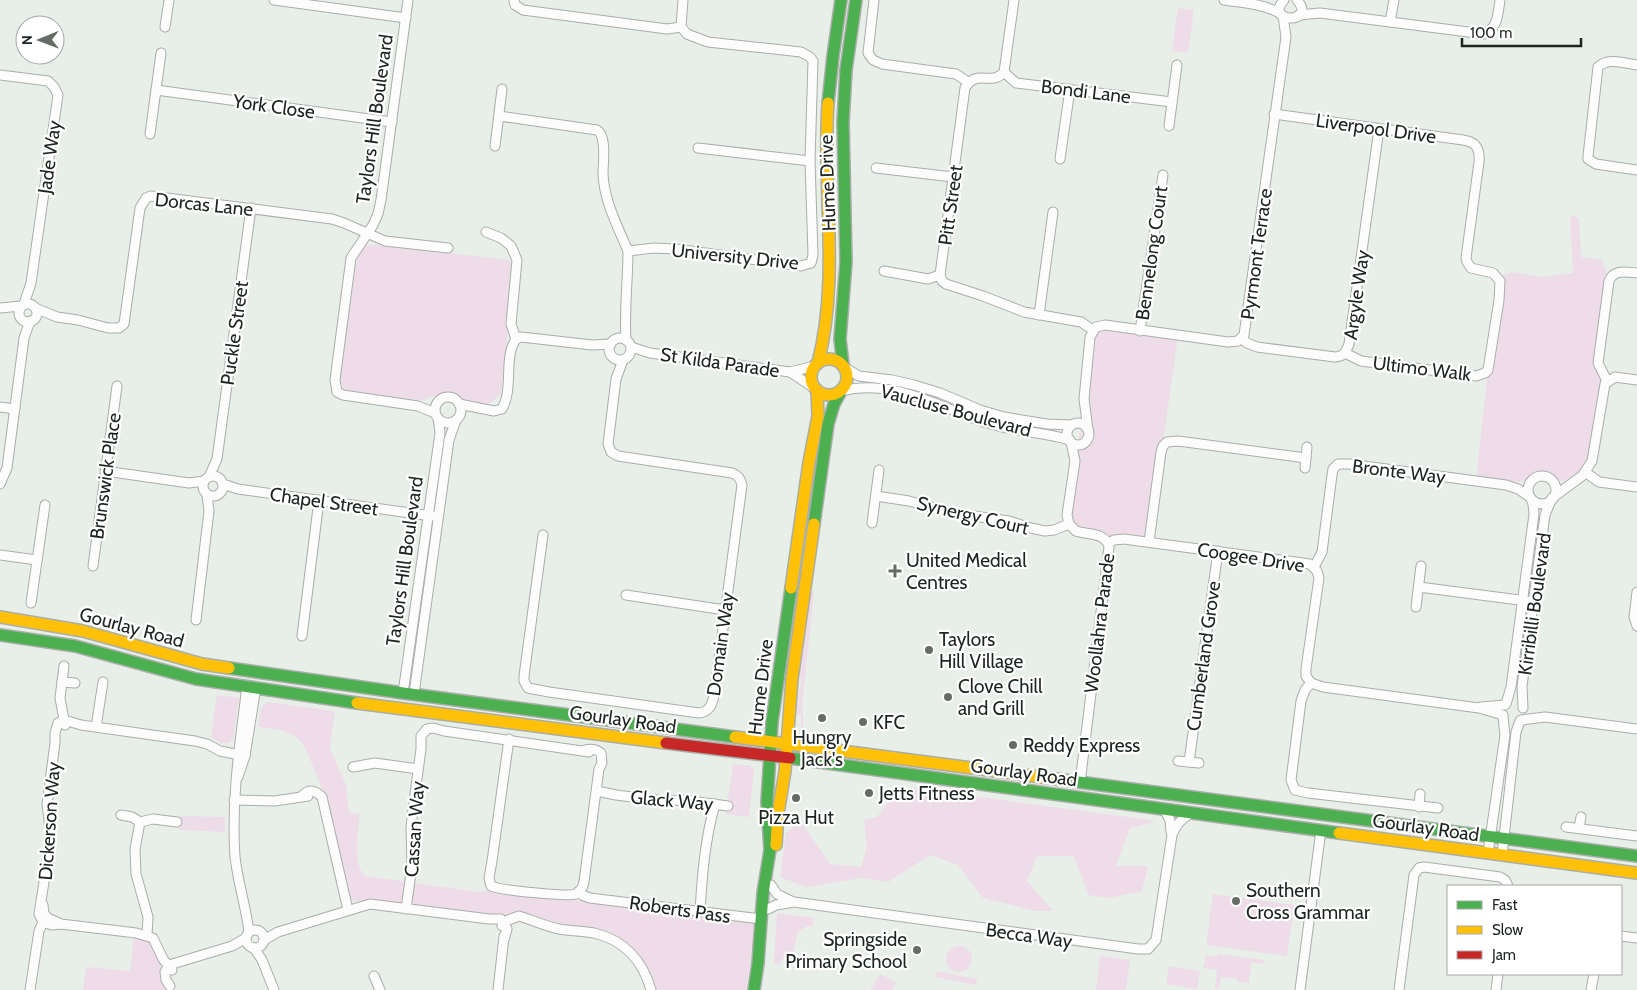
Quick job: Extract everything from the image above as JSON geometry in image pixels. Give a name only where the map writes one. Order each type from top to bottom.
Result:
[{"type":"main road","name":"Hume Drive","points":[[816,365],[824,342],[830,290],[828,89],[841,0]]},
{"type":"main road","name":"Hume Drive","points":[[844,366],[839,342],[846,263],[843,110],[856,0]]},
{"type":"main road","points":[[829,359],[836,360],[844,366],[847,380],[841,392],[831,396],[824,395],[815,389],[811,376],[816,365],[829,359]]},
{"type":"main road","name":"Hume Drive","points":[[754,990],[770,850],[767,802],[770,741],[808,472],[818,416],[815,389]]},
{"type":"main road","name":"Hume Drive","points":[[761,990],[764,975],[768,909],[778,814],[785,771],[792,679],[828,424],[834,404],[841,392]]},
{"type":"main road","name":"Gourlay Road","points":[[0,616],[82,631],[202,664],[408,694],[1637,856]]},
{"type":"main road","name":"Gourlay Road","points":[[0,635],[75,646],[196,678],[407,709],[785,757],[1637,873]]},
{"type":"main road","points":[[251,686],[254,671]]},
{"type":"main road","points":[[407,709],[408,694]]},
{"type":"main road","points":[[1321,830],[1323,814]]},
{"type":"street","points":[[166,27],[169,0]]},
{"type":"street","points":[[274,0],[406,18]]},
{"type":"street","name":"Taylors Hill Boulevard","points":[[408,0],[381,200],[378,214],[351,258],[335,380],[337,392],[343,395],[418,406],[437,416],[440,433],[408,694]]},
{"type":"street","points":[[514,0],[515,5],[523,10],[666,29],[682,26],[684,0]]},
{"type":"street","points":[[874,0],[868,52],[873,60],[882,64],[956,74],[968,82],[976,78],[992,79],[1000,77],[1004,72],[1014,0]]},
{"type":"street","points":[[1224,0],[1259,5],[1274,10],[1290,19],[1320,13],[1484,34],[1496,23],[1500,0]]},
{"type":"street","points":[[1259,5],[1282,0],[1280,7],[1282,15]]},
{"type":"street","points":[[1390,22],[1394,0]]},
{"type":"street","points":[[1298,1],[1301,9],[1298,16]]},
{"type":"street","points":[[1298,1],[1320,13]]},
{"type":"street","name":"Pyrmont Terrace","points":[[1093,330],[1102,325],[1228,342],[1234,342],[1241,338],[1245,332],[1286,37],[1282,15]]},
{"type":"street","name":"Pyrmont Terrace","points":[[1286,37],[1298,16]]},
{"type":"street","name":"University Drive","points":[[628,251],[654,248],[668,249],[801,266],[811,263],[813,255],[810,161],[813,61],[801,52],[708,42],[687,34],[682,26]]},
{"type":"street","points":[[150,134],[161,53]]},
{"type":"street","points":[[1637,65],[1611,61],[1602,63],[1598,67],[1588,156],[1588,160],[1596,164],[1637,170]]},
{"type":"street","points":[[1169,126],[1177,65]]},
{"type":"street","name":"Bondi Lane","points":[[1004,72],[1016,83],[1172,102]]},
{"type":"street","name":"Jade Way","points":[[0,75],[48,81],[58,95],[28,306]]},
{"type":"street","name":"Pitt Street","points":[[940,275],[965,88],[968,82]]},
{"type":"street","points":[[495,146],[502,89]]},
{"type":"street","name":"York Close","points":[[156,90],[392,122]]},
{"type":"street","points":[[1060,159],[1070,90]]},
{"type":"street","name":"Liverpool Drive","points":[[1274,114],[1463,140],[1476,145]]},
{"type":"street","points":[[499,116],[597,130],[603,137],[604,183],[615,222],[628,251],[628,279],[620,349]]},
{"type":"street","name":"Argyle Way","points":[[1241,338],[1257,347],[1334,357],[1342,356],[1346,353],[1349,344],[1379,128]]},
{"type":"street","name":"Ultimo Walk","points":[[1346,353],[1361,361],[1476,376],[1488,370],[1500,281],[1496,275],[1472,268],[1466,262],[1479,162],[1479,150],[1476,145]]},
{"type":"street","points":[[698,148],[810,161]]},
{"type":"street","points":[[876,168],[953,177]]},
{"type":"street","name":"Bennelong Court","points":[[1140,331],[1163,175]]},
{"type":"street","name":"Dorcas Lane","points":[[28,306],[57,317],[108,328],[119,328],[124,324],[140,208],[146,198],[151,196],[332,219],[385,241],[448,248]]},
{"type":"street","name":"Puckle Street","points":[[213,487],[251,208]]},
{"type":"street","points":[[1039,315],[1053,212]]},
{"type":"street","points":[[459,404],[494,411],[502,409],[507,400],[511,349],[516,339],[511,324],[517,260],[511,246],[502,238],[486,232]]},
{"type":"street","points":[[884,271],[928,279],[940,275],[942,281],[946,284],[1024,312],[1081,322],[1093,330],[1090,338],[1084,399],[1088,430],[1087,441],[1074,461]]},
{"type":"street","points":[[1607,381],[1598,363],[1609,281],[1611,276],[1617,272],[1637,273]]},
{"type":"street","points":[[1,309],[28,306]]},
{"type":"street","points":[[1,309],[26,319],[36,314],[28,306]]},
{"type":"street","points":[[26,319],[19,312],[28,306]]},
{"type":"street","name":"Dorcas Lane","points":[[26,319],[57,317]]},
{"type":"street","points":[[0,484],[7,468],[26,319]]},
{"type":"street","name":"St Kilda Parade","points":[[516,339],[526,337],[790,372],[816,365]]},
{"type":"street","name":"Domain Way","points":[[544,535],[524,676],[526,685],[531,689],[704,712],[712,704],[714,696],[742,485],[737,474],[732,472],[614,454],[608,444],[620,349]]},
{"type":"street","name":"Vaucluse Boulevard","points":[[844,366],[859,376],[914,385],[993,414],[1023,421],[1072,425]]},
{"type":"street","name":"St Kilda Parade","points":[[790,372],[815,389]]},
{"type":"street","points":[[1576,481],[1564,483],[1542,476],[1533,479],[1528,489],[1531,498],[1535,502],[1543,503],[1576,481],[1585,472],[1594,455],[1603,388],[1607,381],[1614,377],[1637,380]]},
{"type":"street","name":"Brunswick Place","points":[[93,566],[117,386]]},
{"type":"street","name":"Vaucluse Boulevard","points":[[841,392],[862,386],[905,394],[990,424],[1054,435],[1071,441]]},
{"type":"street","points":[[458,418],[461,408],[457,400],[445,397],[438,401],[436,405],[437,416],[445,422],[458,418],[479,409]]},
{"type":"street","points":[[1070,524],[1067,515],[1074,461],[1068,434],[1084,399]]},
{"type":"street","name":"Taylors Hill Boulevard","points":[[418,406],[438,401]]},
{"type":"street","points":[[0,407],[15,409]]},
{"type":"street","name":"Taylors Hill Boulevard","points":[[408,694],[439,516],[448,440],[458,418]]},
{"type":"street","points":[[1072,425],[1081,423],[1088,430]]},
{"type":"street","points":[[1071,441],[1078,444],[1087,441]]},
{"type":"street","points":[[1149,542],[1161,452],[1167,442],[1187,442],[1306,458]]},
{"type":"street","points":[[1305,468],[1307,447]]},
{"type":"street","name":"Bronte Way","points":[[1314,567],[1322,552],[1333,469],[1338,464],[1506,485],[1518,489],[1531,498]]},
{"type":"street","points":[[872,523],[879,470]]},
{"type":"street","name":"Chapel Street","points":[[105,471],[439,516]]},
{"type":"street","points":[[1585,472],[1599,482],[1637,488]]},
{"type":"street","name":"Bronte Way","points":[[1506,485],[1533,479]]},
{"type":"street","points":[[1551,499],[1555,489],[1552,480]]},
{"type":"street","points":[[196,620],[213,487]]},
{"type":"street","name":"Synergy Court","points":[[876,496],[909,501],[954,513],[1009,521],[1045,531],[1070,524]]},
{"type":"street","name":"Kirribilli Boulevard","points":[[1506,705],[1511,687],[1534,514],[1531,498]]},
{"type":"street","name":"Kirribilli Boulevard","points":[[1523,709],[1522,686],[1546,515],[1551,499]]},
{"type":"street","points":[[302,636],[319,500]]},
{"type":"street","points":[[31,603],[44,505]]},
{"type":"street","name":"Woollahra Parade","points":[[1070,524],[1076,531],[1100,536],[1108,543],[1108,560],[1080,782]]},
{"type":"street","name":"Coogee Drive","points":[[1108,543],[1124,539],[1305,562],[1314,567],[1319,578],[1306,669],[1306,676],[1311,683]]},
{"type":"street","name":"Cumberland Grove","points":[[1189,762],[1218,551]]},
{"type":"street","points":[[0,555],[37,560]]},
{"type":"street","points":[[1416,606],[1421,566]]},
{"type":"street","points":[[1419,586],[1534,602]]},
{"type":"street","points":[[1637,592],[1634,617],[1637,626]]},
{"type":"street","points":[[626,595],[725,610]]},
{"type":"street","points":[[64,666],[60,698],[64,723],[195,741],[207,744],[220,751],[242,755]]},
{"type":"street","points":[[62,682],[75,683]]},
{"type":"street","points":[[96,727],[103,682]]},
{"type":"street","points":[[1438,808],[1295,790],[1291,780],[1301,701],[1305,690],[1311,683],[1323,687],[1479,708],[1503,716],[1511,723],[1544,717]]},
{"type":"street","points":[[251,686],[234,800],[236,860],[247,915],[274,990]]},
{"type":"street","points":[[1479,708],[1516,702],[1523,709],[1544,717],[1637,729]]},
{"type":"street","points":[[1488,853],[1505,735],[1502,710],[1506,705]]},
{"type":"street","points":[[1502,855],[1516,732],[1523,709]]},
{"type":"street","name":"Dickerson Way","points":[[45,920],[42,900],[51,837],[47,804],[55,743],[64,723]]},
{"type":"street","name":"Cassan Way","points":[[406,909],[412,866],[411,828],[421,749],[427,735],[444,731],[585,750],[596,755],[599,769],[585,886],[582,893]]},
{"type":"street","points":[[509,739],[492,861],[493,877],[495,881],[510,888],[563,895],[582,893]]},
{"type":"street","points":[[1178,761],[1199,763]]},
{"type":"street","points":[[353,767],[375,763],[418,770]]},
{"type":"street","name":"Glack Way","points":[[596,793],[665,802],[676,799],[728,806]]},
{"type":"street","points":[[1419,807],[1420,794]]},
{"type":"street","points":[[234,800],[275,801],[303,795],[315,797],[325,812],[348,910]]},
{"type":"street","points":[[698,912],[712,804]]},
{"type":"street","name":"Becca Way","points":[[1164,809],[1170,820],[1172,835]]},
{"type":"street","name":"Becca Way","points":[[768,909],[779,904],[794,902],[1143,950],[1152,947],[1156,940],[1172,835],[1180,820],[1191,813]]},
{"type":"street","points":[[121,816],[132,817],[140,822],[153,819],[177,822]]},
{"type":"street","points":[[1579,828],[1581,817]]},
{"type":"street","points":[[140,822],[135,849],[136,874],[148,917],[148,936]]},
{"type":"street","points":[[1566,827],[1637,836]]},
{"type":"street","points":[[1300,990],[1321,830]]},
{"type":"street","points":[[1399,990],[1416,870],[1424,867],[1500,877],[1505,880],[1508,885]]},
{"type":"street","name":"Becca Way","points":[[771,885],[777,894],[794,902]]},
{"type":"street","name":"Roberts Pass","points":[[582,893],[598,898],[761,919]]},
{"type":"street","points":[[170,967],[370,904],[489,919],[504,924],[526,919],[561,929],[595,933],[612,939],[630,952],[641,965],[651,990]]},
{"type":"street","points":[[30,990],[39,931],[45,920],[148,936],[156,942],[162,959],[170,967]]},
{"type":"street","points":[[498,990],[504,924]]},
{"type":"street","points":[[1622,936],[1637,938]]},
{"type":"street","points":[[170,967],[169,978],[171,988]]},
{"type":"street","points":[[1496,990],[1498,975]]},
{"type":"street","points":[[1591,990],[1594,975]]},
{"type":"street","points":[[374,976],[380,990]]},
{"type":"shaded area","points":[[1178,8],[1194,10],[1188,53],[1172,51]]},
{"type":"shaded area","points":[[1570,215],[1579,218],[1581,257],[1602,260],[1607,275],[1598,358],[1607,381],[1590,465],[1576,481],[1552,480],[1542,476],[1509,483],[1476,481],[1498,277],[1512,272],[1541,277],[1573,273]]},
{"type":"shaded area","points":[[365,244],[509,260],[514,271],[501,395],[485,406],[469,404],[454,393],[444,393],[422,400],[354,394],[343,389],[340,377],[357,258]]},
{"type":"shaded area","points":[[1105,325],[1178,336],[1149,542],[1108,543],[1076,531],[1068,520],[1090,337]]},
{"type":"shaded area","points":[[797,590],[814,591],[802,707],[804,732],[801,729],[801,716],[796,713],[801,680],[791,633]]},
{"type":"shaded area","points":[[217,695],[239,698],[233,739],[229,743],[221,743],[211,737]]},
{"type":"shaded area","points":[[267,702],[335,711],[330,748],[346,785],[349,812],[360,814],[357,855],[358,864],[365,876],[479,892],[491,890],[577,901],[585,899],[753,922],[755,933],[746,990],[655,990],[650,973],[638,954],[620,939],[602,931],[562,924],[531,915],[505,917],[379,901],[353,901],[349,897],[330,814],[309,755],[301,742],[289,733],[258,727],[261,708]]},
{"type":"shaded area","points":[[733,764],[751,766],[754,770],[749,817],[726,814]]},
{"type":"shaded area","points":[[913,788],[1155,822],[1130,828],[1116,866],[1148,866],[1142,891],[1109,898],[1088,895],[1074,856],[1037,856],[1027,881],[1053,911],[1035,911],[983,898],[958,865],[930,855],[888,882],[861,878],[806,887],[780,877],[786,833],[801,822],[830,864],[861,867],[867,846],[864,820],[877,817],[894,795]]},
{"type":"shaded area","points":[[179,816],[225,817],[225,832],[178,830]]},
{"type":"shaded area","points":[[1213,894],[1294,905],[1287,956],[1206,945]]},
{"type":"shaded area","points":[[777,913],[814,918],[813,926],[805,927],[798,932],[793,953],[787,951],[780,964],[774,964]]},
{"type":"shaded area","points":[[134,937],[150,938],[161,967],[165,990],[83,990],[86,967],[130,971]]},
{"type":"shaded area","points":[[959,946],[968,950],[972,959],[968,968],[959,972],[950,968],[946,959],[950,950]]},
{"type":"shaded area","points":[[1218,954],[1265,960],[1264,964],[1251,962],[1249,983],[1237,982],[1237,979],[1221,977],[1219,988],[1215,990],[1217,970],[1203,968],[1205,955],[1217,957]]},
{"type":"shaded area","points":[[1100,956],[1130,960],[1126,990],[1096,990]]},
{"type":"shaded area","points":[[1169,966],[1200,971],[1197,989],[1166,984]]},
{"type":"shaded area","points":[[936,971],[977,979],[976,985],[935,977]]},
{"type":"shaded area","points":[[880,974],[896,982],[892,990],[871,990]]},
{"type":"traffic: fast","points":[[828,103],[841,0]]},
{"type":"traffic: fast","points":[[843,365],[840,339],[846,262],[843,122],[846,70],[856,0]]},
{"type":"traffic: fast","points":[[814,524],[828,424],[834,404],[840,393]]},
{"type":"traffic: fast","points":[[754,990],[763,893],[770,850],[767,802],[772,722],[791,588]]},
{"type":"traffic: fast","points":[[0,635],[75,646],[196,679],[357,703]]},
{"type":"traffic: fast","points":[[229,668],[735,737]]},
{"type":"traffic: fast","points":[[790,758],[1339,833]]},
{"type":"traffic: fast","points":[[1056,779],[1637,856]]},
{"type":"traffic: slow","points":[[818,363],[828,298],[828,103]]},
{"type":"traffic: slow","points":[[829,359],[836,360],[842,364],[846,370],[847,377],[846,384],[842,390],[836,394],[829,395],[822,394],[816,390],[812,384],[811,377],[812,370],[816,364],[822,360],[829,359]]},
{"type":"traffic: slow","points":[[791,588],[809,462],[818,416],[817,391]]},
{"type":"traffic: slow","points":[[776,845],[778,814],[785,771],[792,679],[814,524]]},
{"type":"traffic: slow","points":[[0,617],[83,631],[202,664],[229,668]]},
{"type":"traffic: slow","points":[[357,703],[666,743]]},
{"type":"traffic: slow","points":[[735,737],[1056,779]]},
{"type":"traffic: slow","points":[[1339,833],[1637,873]]},
{"type":"traffic: jam","points":[[666,743],[790,758]]},
{"type":"place","name":"United Medical Centres","points":[[895,571]]},
{"type":"place","name":"Taylors Hill Village","points":[[929,650]]},
{"type":"place","name":"Clove Chill and Grill","points":[[948,697]]},
{"type":"place","name":"Hungry Jack's","points":[[822,718]]},
{"type":"place","name":"KFC","points":[[863,722]]},
{"type":"place","name":"Reddy Express","points":[[1013,745]]},
{"type":"place","name":"Jetts Fitness","points":[[869,793]]},
{"type":"place","name":"Pizza Hut","points":[[796,798]]},
{"type":"place","name":"Southern Cross Grammar","points":[[1236,901]]},
{"type":"place","name":"Springside Primary School","points":[[917,950]]}]
